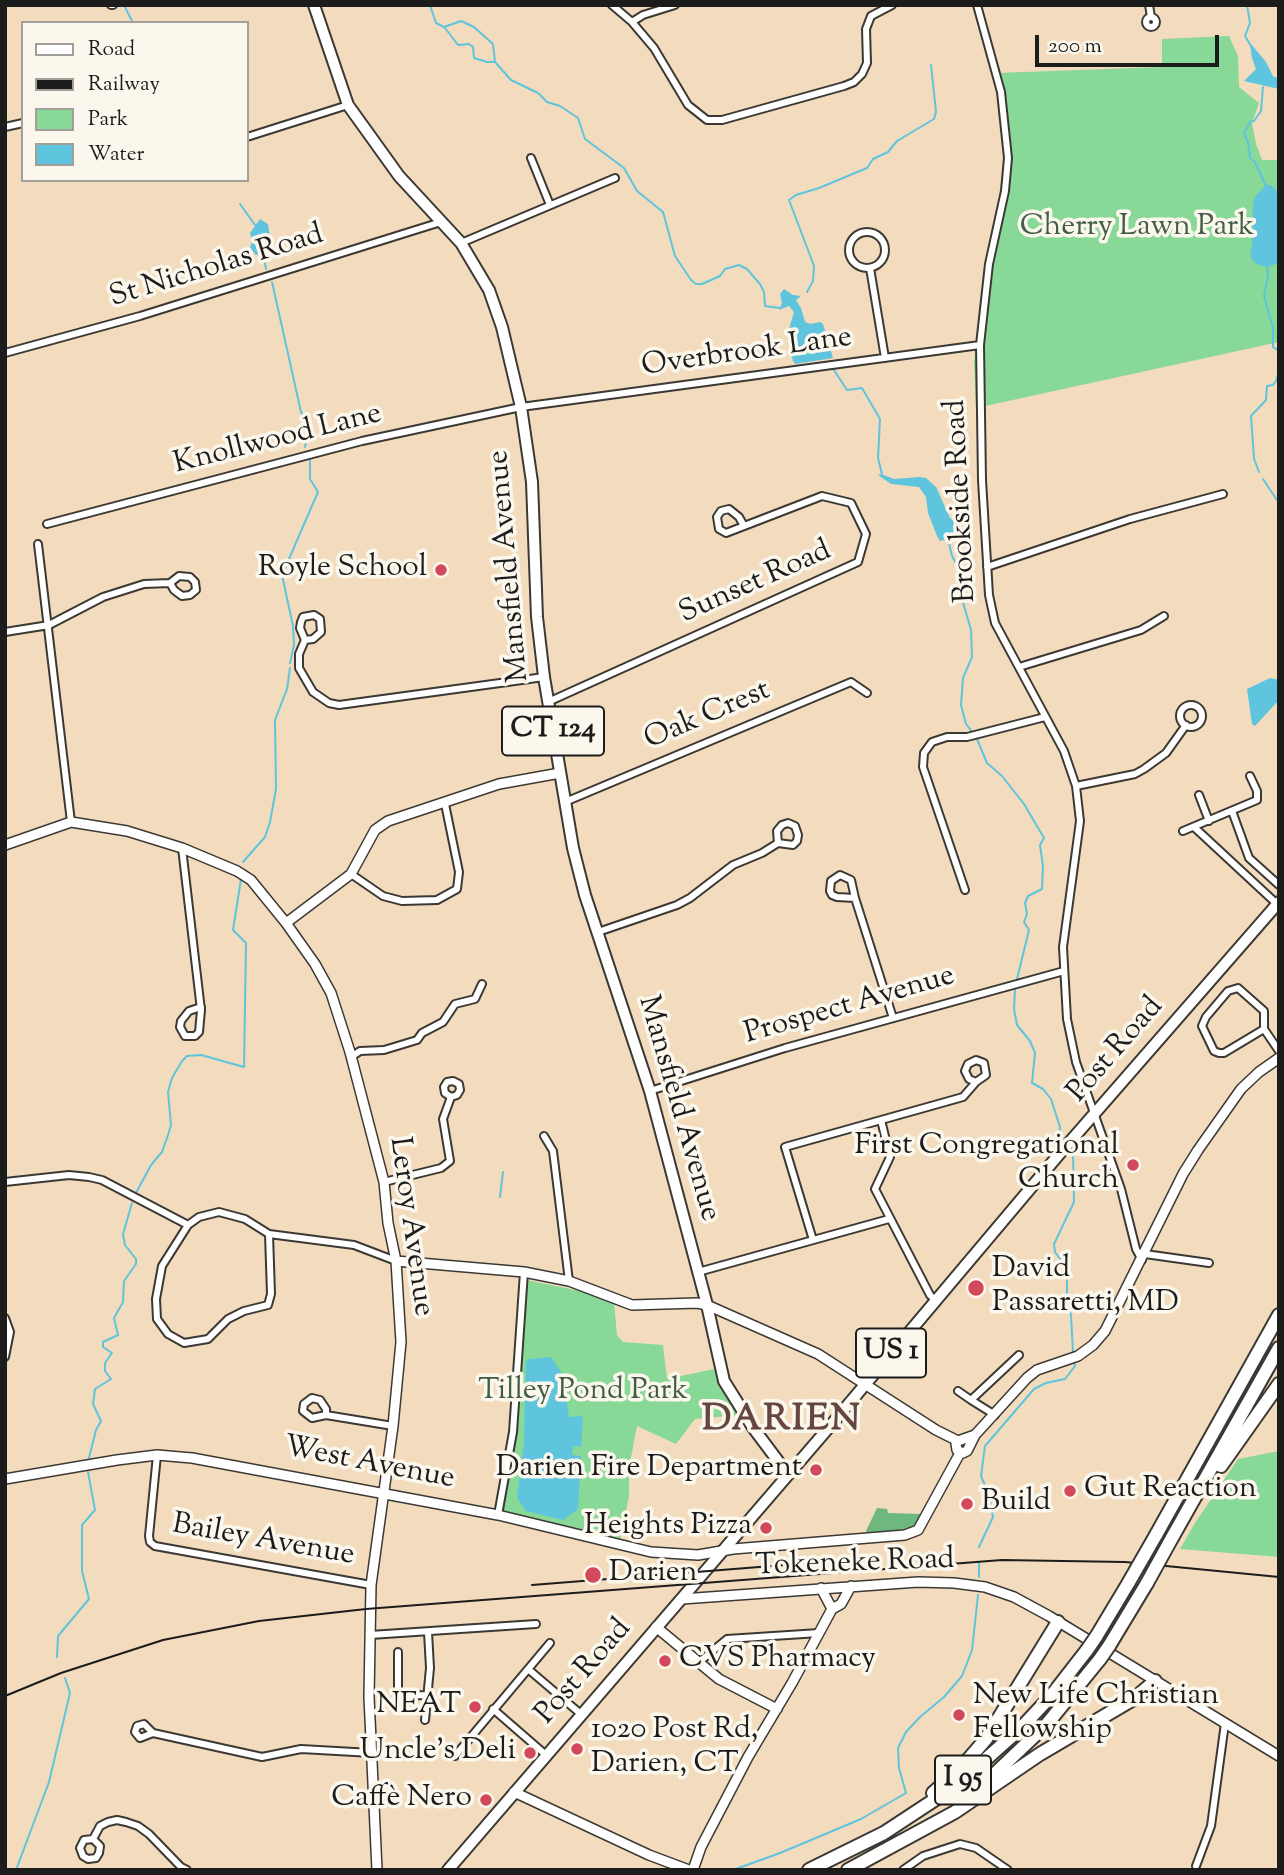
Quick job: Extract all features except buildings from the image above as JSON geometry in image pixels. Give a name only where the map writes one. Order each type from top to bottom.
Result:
[{"type":"highway","name":"I 95","points":[[809,1870],[863,1845],[921,1811],[991,1757],[1038,1711],[1096,1637],[1279,1315]]},
{"type":"highway","name":"I 95","points":[[848,1870],[892,1847],[957,1805],[1000,1770],[1047,1724],[1109,1646],[1279,1348]]},
{"type":"highway","points":[[1175,1533],[1279,1384]]},
{"type":"highway","points":[[863,1845],[939,1788],[974,1755],[1003,1714],[1058,1622]]},
{"type":"highway","points":[[892,1847],[969,1803],[1026,1763],[1135,1698],[1155,1681]]},
{"type":"main road","name":"Mansfield Avenue","points":[[314,5],[348,105],[400,176],[461,243],[489,290],[502,327],[521,407],[532,482],[537,617],[544,677],[574,855],[650,1091],[707,1305],[724,1381],[754,1429],[788,1474]]},
{"type":"main road","name":"Post Road","points":[[447,1870],[866,1384],[1071,1140],[1278,903]]},
{"type":"street","points":[[612,5],[632,22],[654,48],[688,105],[707,120],[722,120],[854,82],[862,74],[867,62],[866,29],[871,16],[892,5]]},
{"type":"street","points":[[632,22],[643,15],[675,5]]},
{"type":"street","name":"Brookside Road","points":[[977,5],[1001,92],[1008,158],[989,264],[979,345],[987,567],[995,623],[1064,751],[1076,786],[1080,821],[1064,925],[1067,1019],[1076,1062],[1123,1196],[1136,1249],[1143,1257]]},
{"type":"street","points":[[1149,5],[1151,16]]},
{"type":"street","points":[[248,137],[348,105]]},
{"type":"street","points":[[531,158],[550,205]]},
{"type":"street","points":[[461,243],[615,178]]},
{"type":"street","name":"St Nicholas Road","points":[[5,353],[152,313],[441,222]]},
{"type":"street","points":[[864,233],[880,237],[885,247],[880,263],[870,268],[859,266],[850,254],[851,243],[864,233]]},
{"type":"street","points":[[870,268],[885,358]]},
{"type":"street","name":"Overbrook Lane","points":[[521,407],[979,345]]},
{"type":"street","name":"Knollwood Lane","points":[[47,524],[362,441],[521,407]]},
{"type":"street","points":[[987,567],[1130,519],[1223,494]]},
{"type":"street","name":"Sunset Road","points":[[548,702],[858,562],[866,534],[852,503],[822,496],[744,526],[723,533],[717,523],[717,517],[721,511],[729,509],[736,512],[744,526]]},
{"type":"street","points":[[38,544],[71,822]]},
{"type":"street","points":[[5,632],[49,625],[103,597],[144,584],[170,583]]},
{"type":"street","points":[[1019,667],[1141,630],[1164,616]]},
{"type":"street","points":[[305,640],[299,654],[302,674],[313,692],[329,703],[339,705],[544,677]]},
{"type":"street","name":"Oak Crest","points":[[565,802],[851,682],[867,693]]},
{"type":"street","points":[[965,890],[923,767],[924,753],[932,743],[947,737],[967,737],[1045,717]]},
{"type":"street","points":[[1076,786],[1135,774],[1166,753],[1186,726]]},
{"type":"street","points":[[286,923],[351,874],[375,830],[388,821],[499,784],[560,773]]},
{"type":"street","points":[[1183,831],[1257,800],[1257,791],[1250,776]]},
{"type":"street","points":[[1199,795],[1209,821]]},
{"type":"street","points":[[351,874],[383,896],[402,901],[437,900],[457,889],[459,872],[444,804]]},
{"type":"street","points":[[1232,811],[1249,858],[1279,885]]},
{"type":"street","name":"Leroy Avenue","points":[[5,845],[71,822],[127,831],[182,848],[237,871],[251,880],[286,923],[315,964],[331,993],[351,1056],[384,1182],[388,1223],[396,1261],[401,1342],[393,1426],[370,1585],[372,1753],[377,1870]]},
{"type":"street","points":[[1194,827],[1278,903]]},
{"type":"street","points":[[598,932],[677,905],[733,865],[778,843]]},
{"type":"street","points":[[182,848],[201,1007],[199,1032],[195,1036],[185,1036],[180,1027],[181,1021],[189,1011],[201,1007]]},
{"type":"street","points":[[1246,876],[1256,864]]},
{"type":"street","points":[[855,898],[832,895],[830,885],[835,877],[846,876],[851,880],[892,1018]]},
{"type":"street","name":"Prospect Avenue","points":[[650,1091],[785,1048],[1064,971]]},
{"type":"street","points":[[351,1056],[360,1051],[384,1050],[416,1040],[422,1033],[443,1022],[455,1003],[475,999],[482,984]]},
{"type":"street","points":[[1264,1029],[1219,1054],[1214,1052],[1202,1026],[1206,1017],[1228,991],[1238,988],[1265,1011],[1264,1029],[1279,1051]]},
{"type":"street","points":[[269,1234],[271,1294],[268,1305],[244,1311],[228,1319],[208,1339],[184,1343],[168,1334],[157,1320],[156,1299],[162,1266],[188,1226],[199,1217],[219,1212],[245,1219],[269,1234],[354,1245],[396,1261],[524,1272],[569,1281],[632,1305],[707,1305],[816,1353],[936,1430],[963,1442],[975,1435],[1037,1370],[1078,1356],[1093,1345],[1105,1331],[1183,1174],[1198,1150],[1241,1089],[1279,1058]]},
{"type":"street","points":[[813,1240],[785,1147],[963,1097],[976,1082]]},
{"type":"street","points":[[384,1182],[441,1168],[450,1161],[443,1119],[451,1097]]},
{"type":"street","points":[[881,1119],[890,1157],[875,1189],[935,1300]]},
{"type":"street","points":[[544,1136],[553,1151],[569,1281]]},
{"type":"street","points":[[5,1182],[69,1175],[102,1180],[188,1226]]},
{"type":"street","points":[[698,1272],[889,1219]]},
{"type":"street","points":[[1143,1257],[1209,1263]]},
{"type":"street","points":[[498,1515],[513,1432],[524,1272]]},
{"type":"street","points":[[5,1318],[10,1332],[5,1357]]},
{"type":"street","points":[[971,1400],[1019,1355]]},
{"type":"street","points":[[958,1391],[995,1415]]},
{"type":"street","points":[[326,1415],[393,1426]]},
{"type":"street","name":"West Avenue","points":[[5,1479],[158,1455],[203,1460],[384,1492],[498,1515],[659,1553],[698,1555],[905,1535],[918,1530],[960,1453],[955,1447],[963,1442]]},
{"type":"street","name":"Bailey Avenue","points":[[158,1455],[149,1536],[150,1542],[155,1546],[370,1585]]},
{"type":"street","name":"Tokeneke Road","points":[[682,1599],[918,1582],[975,1586],[1014,1597],[1279,1756]]},
{"type":"street","points":[[513,1792],[672,1866],[691,1870],[723,1803],[832,1609],[841,1604],[851,1586]]},
{"type":"street","points":[[821,1588],[832,1609]]},
{"type":"street","points":[[370,1635],[536,1624]]},
{"type":"street","points":[[656,1627],[719,1679],[777,1709]]},
{"type":"street","points":[[425,1720],[430,1668],[428,1632]]},
{"type":"street","points":[[698,1663],[727,1639],[819,1633]]},
{"type":"street","points":[[454,1756],[550,1643]]},
{"type":"street","points":[[398,1652],[398,1696],[426,1695]]},
{"type":"street","points":[[528,1669],[582,1715]]},
{"type":"street","points":[[493,1709],[546,1755]]},
{"type":"street","points":[[1196,1866],[1212,1826],[1225,1723]]},
{"type":"street","points":[[153,1733],[262,1757],[301,1749],[372,1753]]},
{"type":"street","points":[[93,1839],[100,1826],[117,1820],[126,1822],[149,1834],[187,1870]]},
{"type":"street","points":[[903,1870],[923,1856],[960,1844],[976,1849],[1008,1870]]},
{"type":"green space","name":"Cherry Lawn Park","points":[[1229,36],[1238,56],[1239,87],[1259,103],[1252,123],[1262,160],[1279,160],[1279,342],[976,408],[974,362],[1007,144],[996,73],[1162,67],[1162,39]]},
{"type":"green space","name":"Tilley Pond Park","points":[[526,1280],[595,1294],[614,1303],[617,1335],[623,1342],[663,1345],[667,1379],[714,1369],[718,1384],[739,1415],[695,1419],[676,1444],[637,1426],[629,1468],[629,1496],[620,1541],[502,1513],[514,1440]]},
{"type":"green space","points":[[1279,1451],[1279,1557],[1180,1549],[1238,1459]]},
{"type":"green space","points":[[877,1508],[887,1509],[888,1513],[922,1514],[912,1528],[868,1534],[866,1531]]},
{"type":"water","points":[[1251,44],[1266,62],[1273,76],[1279,79],[1279,89],[1244,81],[1256,69]]},
{"type":"water","points":[[1266,185],[1271,185],[1279,193],[1279,263],[1267,267],[1257,264],[1250,254],[1253,204],[1255,197]]},
{"type":"water","points":[[260,219],[268,224],[271,244],[266,251],[256,255],[250,248],[250,233]]},
{"type":"water","points":[[784,289],[793,295],[801,296],[796,300],[805,322],[823,324],[833,358],[795,364],[788,343],[794,312],[789,306],[779,310],[782,303],[780,294]]},
{"type":"water","points":[[878,475],[894,479],[926,478],[936,487],[950,518],[959,525],[954,537],[940,541],[928,513],[926,497],[919,487],[891,484]]},
{"type":"water","points":[[1270,678],[1279,680],[1279,700],[1255,726],[1252,724],[1247,689]]},
{"type":"water","points":[[551,1357],[563,1375],[569,1417],[583,1418],[581,1447],[573,1446],[572,1455],[581,1456],[578,1509],[563,1520],[526,1511],[517,1498],[524,1443],[526,1362],[529,1359]]},
{"type":"waterway","points":[[430,5],[436,23],[444,27],[461,21],[474,27],[493,44],[495,62],[511,80],[578,118],[585,139],[624,168],[637,191],[663,212],[675,256],[691,280],[702,284],[720,276],[725,269],[739,265],[747,269],[760,284],[764,292],[765,306],[780,308]]},
{"type":"waterway","points":[[1247,5],[1250,23],[1245,36],[1251,46]]},
{"type":"waterway","points":[[125,7],[132,21]]},
{"type":"waterway","points":[[445,28],[458,45],[469,44],[473,47],[474,58],[495,62]]},
{"type":"waterway","points":[[807,292],[813,281],[814,266],[789,200],[867,168],[873,159],[888,152],[897,141],[934,119],[936,112],[931,65]]},
{"type":"waterway","points":[[1263,87],[1261,111],[1244,133],[1250,158],[1255,162],[1266,186]]},
{"type":"waterway","points":[[240,204],[255,225]]},
{"type":"waterway","points":[[263,253],[266,269]]},
{"type":"waterway","points":[[1267,265],[1264,296],[1273,328],[1273,347],[1279,351]]},
{"type":"waterway","points":[[272,282],[301,412],[309,425],[305,447]]},
{"type":"waterway","points":[[832,367],[847,390],[862,388],[880,419],[878,458],[882,474]]},
{"type":"waterway","points":[[1259,472],[1254,459],[1251,416],[1266,400],[1267,386],[1273,385],[1279,372]]},
{"type":"waterway","points":[[290,663],[294,645],[293,626],[282,575],[318,492],[310,479],[310,458]]},
{"type":"waterway","points":[[1263,479],[1279,503]]},
{"type":"waterway","points":[[948,539],[952,556],[962,574],[962,599],[971,630],[972,657],[963,678],[961,705],[966,724],[974,734]]},
{"type":"waterway","points":[[243,862],[265,837],[270,822],[276,789],[275,720],[287,689],[290,668]]},
{"type":"waterway","points":[[977,739],[987,763],[1002,776],[1024,804],[1044,838],[1040,845],[1042,889],[1028,896],[1025,903],[1027,914],[1024,922],[1029,930],[1016,983]]},
{"type":"waterway","points":[[136,1193],[151,1165],[162,1152],[168,1135],[171,1125],[168,1092],[172,1078],[182,1061],[187,1056],[201,1055],[244,1067],[246,943],[233,930],[241,879]]},
{"type":"waterway","points":[[1015,988],[1014,1009],[1017,1025],[1030,1041],[1035,1053],[1032,1083],[1043,1089],[1051,1099],[1060,1127],[1059,1138],[1063,1142]]},
{"type":"waterway","points":[[1069,1149],[1073,1153],[1074,1202],[1054,1244],[1055,1252],[1067,1268],[1067,1301],[1071,1315],[1073,1353]]},
{"type":"waterway","points":[[500,1197],[503,1172]]},
{"type":"waterway","points":[[89,1458],[101,1421],[93,1404],[95,1389],[111,1379],[105,1371],[105,1363],[112,1353],[103,1347],[103,1342],[118,1335],[114,1318],[123,1302],[124,1281],[136,1264],[136,1259],[125,1245],[123,1234],[132,1203]]},
{"type":"waterway","points":[[979,1547],[993,1517],[989,1495],[981,1476],[985,1446],[1034,1389],[1065,1379],[1075,1366],[1074,1362]]},
{"type":"waterway","points":[[57,1657],[58,1636],[89,1599],[82,1571],[82,1525],[95,1510],[88,1472]]},
{"type":"waterway","points":[[979,1563],[979,1577]]},
{"type":"waterway","points":[[733,1870],[861,1819],[906,1793],[899,1768],[898,1748],[906,1732],[944,1697],[962,1676],[972,1650],[978,1595]]},
{"type":"waterway","points":[[16,1870],[49,1782],[70,1693],[65,1678]]},
{"type":"railway","points":[[5,1696],[61,1673],[163,1640],[259,1621],[366,1609],[1002,1560],[1125,1562],[1279,1577]]},
{"type":"railway","points":[[532,1585],[797,1564]]},
{"type":"place","name":"Royle School","points":[[441,570]]},
{"type":"place","name":"First Congregational Church","points":[[1133,1165]]},
{"type":"place","name":"David Passaretti, MD","points":[[976,1288]]},
{"type":"place","name":"Darien Fire Department","points":[[816,1470]]},
{"type":"place","name":"Gut Reaction","points":[[1070,1491]]},
{"type":"place","name":"Build","points":[[967,1504]]},
{"type":"place","name":"Heights Pizza","points":[[766,1528]]},
{"type":"place","name":"Darien","points":[[593,1575]]},
{"type":"place","name":"CVS Pharmacy","points":[[665,1661]]},
{"type":"place","name":"NEAT","points":[[475,1707]]},
{"type":"place","name":"New Life Christian Fellowship","points":[[959,1715]]},
{"type":"place","name":"1020 Post Rd, Darien, CT","points":[[577,1749]]},
{"type":"place","name":"Uncle’s Deli","points":[[530,1753]]},
{"type":"place","name":"Caffè Nero","points":[[486,1800]]},
{"type":"district","name":"DARIEN","points":[[782,1423]]}]
